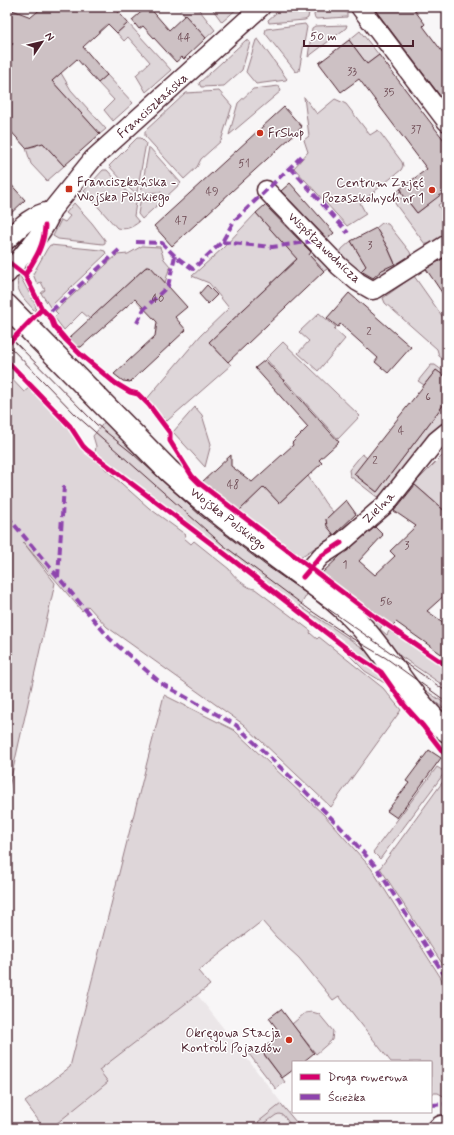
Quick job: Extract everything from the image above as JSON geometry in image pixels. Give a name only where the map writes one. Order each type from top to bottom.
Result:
[{"type":"main road","name":"Wojska Polskiego","points":[[7,306],[168,470],[189,489],[344,609],[380,649],[408,689],[424,708],[447,731]]},
{"type":"street","name":"Franciszkańska","points":[[7,274],[45,226],[51,211],[93,159],[261,7]]},
{"type":"street","points":[[360,7],[447,122]]},
{"type":"street","name":"Współzawodnicza","points":[[266,190],[339,266],[358,282],[372,290],[413,267],[447,244]]},
{"type":"street","points":[[7,240],[28,220],[41,213],[51,211]]},
{"type":"street","name":"Zielna","points":[[303,577],[321,556],[341,543],[380,510],[436,441],[447,432]]},
{"type":"shaded area","points":[[178,7],[197,7],[215,30],[206,38]]},
{"type":"shaded area","points":[[211,7],[239,7],[222,22]]},
{"type":"shaded area","points":[[283,7],[310,7],[308,18],[305,20],[269,23],[268,20]]},
{"type":"shaded area","points":[[315,7],[342,7],[347,14],[347,17],[316,19],[314,16]]},
{"type":"shaded area","points":[[128,23],[171,70],[146,92],[136,75],[150,62],[128,37],[124,41],[117,33]]},
{"type":"shaded area","points":[[305,24],[307,27],[299,71],[296,72],[265,33],[266,29]]},
{"type":"shaded area","points":[[347,25],[346,28],[308,57],[312,28],[315,26]]},
{"type":"shaded area","points":[[360,31],[379,55],[367,64],[349,40]]},
{"type":"shaded area","points":[[258,39],[287,79],[286,80],[256,84],[246,72],[256,40]]},
{"type":"shaded area","points":[[246,40],[250,42],[242,70],[224,86],[201,87],[199,83]]},
{"type":"shaded area","points":[[61,73],[71,90],[106,129],[100,134],[52,81]]},
{"type":"shaded area","points":[[107,75],[133,103],[113,121],[104,110],[114,100],[98,83]]},
{"type":"shaded area","points":[[279,86],[281,91],[229,135],[238,103],[253,89]]},
{"type":"shaded area","points":[[219,91],[232,106],[221,141],[201,159],[197,167],[184,179],[145,136],[145,131],[186,93]]},
{"type":"shaded area","points":[[304,97],[317,114],[335,99],[346,104],[370,135],[378,130],[402,162],[403,166],[401,170],[360,203],[366,214],[347,226],[294,168],[308,152],[304,140],[309,136]]},
{"type":"shaded area","points":[[137,138],[141,138],[146,143],[137,192],[132,191],[109,166]]},
{"type":"shaded area","points":[[41,141],[64,166],[47,181],[31,164],[26,148],[36,146]]},
{"type":"shaded area","points":[[149,147],[181,183],[166,197],[161,192],[141,193]]},
{"type":"shaded area","points":[[103,170],[107,170],[129,194],[137,196],[134,216],[139,222],[133,226],[126,229],[117,228],[84,191]]},
{"type":"shaded area","points":[[400,189],[402,190],[397,195],[401,199],[406,195],[406,199],[417,213],[429,204],[443,189],[445,192],[447,190],[447,198],[438,205],[447,218],[447,234],[433,244],[425,244],[396,205],[392,196]]},
{"type":"shaded area","points":[[159,196],[163,200],[142,219],[138,214],[141,197]]},
{"type":"shaded area","points":[[74,203],[92,223],[105,240],[105,243],[58,239],[53,236],[61,220],[65,222],[70,216],[66,213]]},
{"type":"shaded area","points":[[256,213],[283,243],[296,231],[331,267],[324,271],[305,251],[209,342],[231,365],[167,421],[146,400],[201,335],[229,308],[209,283],[192,276],[223,248]]},
{"type":"shaded area","points":[[382,223],[388,224],[410,252],[411,256],[409,261],[383,279],[379,271],[395,263],[376,228]]},
{"type":"shaded area","points":[[351,241],[366,266],[360,273],[341,259],[340,253],[342,249]]},
{"type":"shaded area","points":[[50,245],[101,250],[105,251],[106,254],[50,307],[41,293],[45,290],[41,282],[37,284],[33,274]]},
{"type":"shaded area","points":[[142,246],[160,247],[164,259],[170,266],[165,283],[148,265],[90,319],[82,312],[64,330],[54,317],[58,314],[55,311],[117,255],[128,254]]},
{"type":"shaded area","points":[[19,274],[36,306],[35,311],[24,299],[19,290]]},
{"type":"shaded area","points":[[414,276],[447,323],[447,362],[439,356],[437,349],[385,303],[383,298]]},
{"type":"shaded area","points":[[319,313],[336,327],[334,329],[345,339],[318,371],[298,353],[309,341],[299,332]]},
{"type":"shaded area","points":[[283,342],[360,416],[338,439],[266,359]]},
{"type":"shaded area","points":[[431,365],[435,365],[447,374],[447,378],[436,370],[424,385],[418,381]]},
{"type":"shaded area","points":[[7,374],[24,392],[29,388],[66,425],[76,442],[84,450],[149,508],[186,535],[184,538],[191,544],[194,541],[229,569],[240,582],[255,589],[311,631],[310,633],[317,639],[319,637],[383,688],[401,710],[331,807],[243,724],[107,627],[88,606],[82,611],[23,542],[55,583],[7,796]]},
{"type":"shaded area","points":[[447,400],[447,421],[439,427],[382,496],[377,497],[350,476],[349,470],[362,454],[367,458],[355,475],[377,492]]},
{"type":"shaded area","points":[[195,407],[202,415],[211,444],[205,467],[173,432]]},
{"type":"shaded area","points":[[106,420],[309,591],[300,606],[372,654],[383,670],[353,651],[160,501],[95,453],[96,446],[93,436]]},
{"type":"shaded area","points":[[447,451],[447,513],[414,484]]},
{"type":"shaded area","points":[[308,476],[325,503],[333,512],[326,519],[327,526],[335,535],[302,556],[297,555],[240,510],[264,487],[279,503]]},
{"type":"shaded area","points":[[372,619],[382,626],[380,629],[387,635],[389,631],[447,669],[447,688],[393,651],[371,623]]},
{"type":"shaded area","points":[[348,652],[380,674],[393,691],[386,684],[365,671],[347,653]]},
{"type":"shaded area","points":[[415,683],[447,705],[447,711],[425,694]]},
{"type":"shaded area","points":[[164,695],[234,730],[325,816],[371,868],[441,978],[447,996],[447,1098],[438,1093],[432,1093],[432,1061],[390,1061],[339,996],[333,1000],[299,958],[276,937],[262,921],[198,971],[210,985],[99,1070],[108,1082],[51,1128],[44,1128],[25,1102],[70,1067]]},
{"type":"shaded area","points":[[437,767],[445,772],[380,859],[373,852]]},
{"type":"shaded area","points":[[447,776],[447,971],[380,868]]},
{"type":"shaded area","points":[[196,993],[301,1128],[46,1128],[98,1069]]},
{"type":"shaded area","points":[[312,1012],[319,1014],[333,1031],[332,1040],[316,1054],[292,1024],[305,1013]]},
{"type":"shaded area","points":[[258,1047],[285,1082],[276,1089],[249,1054]]},
{"type":"shaded area","points":[[281,1104],[301,1128],[293,1128],[283,1115],[279,1114],[261,1126],[258,1122]]},
{"type":"building","points":[[43,7],[114,7],[128,23],[117,33],[108,24],[83,47],[107,75],[98,83],[77,59],[52,81],[100,134],[64,166],[43,143],[26,148],[7,127],[7,49],[13,44],[7,37],[7,8],[31,17]]},
{"type":"building","points":[[147,7],[149,7],[169,30],[185,15],[206,38],[184,59],[182,57],[176,62],[143,26],[139,29],[132,20]]},
{"type":"building","points":[[373,7],[412,7],[425,24],[423,26],[447,58],[447,105]]},
{"type":"building","points":[[349,40],[367,64],[379,55],[447,144],[447,190],[417,213],[400,189],[427,169],[359,79],[341,92],[319,63]]},
{"type":"building","points":[[284,107],[302,127],[172,246],[154,226]]},
{"type":"building","points":[[7,180],[25,200],[7,217]]},
{"type":"building","points":[[290,183],[334,233],[327,239],[281,191]]},
{"type":"building","points":[[265,205],[311,252],[309,255],[324,271],[228,362],[209,342],[297,259],[256,213]]},
{"type":"building","points":[[376,228],[388,248],[395,264],[382,270],[373,278],[361,271],[366,266],[351,241]]},
{"type":"building","points":[[447,256],[447,300],[426,269]]},
{"type":"building","points":[[150,266],[187,307],[175,317],[186,330],[130,382],[123,381],[114,374],[155,336],[157,322],[135,299],[81,347],[76,347],[69,338],[145,268]]},
{"type":"building","points":[[207,285],[217,295],[208,304],[199,294]]},
{"type":"building","points":[[349,293],[411,347],[388,373],[375,362],[378,358],[340,324],[338,327],[327,318]]},
{"type":"building","points":[[265,360],[339,442],[319,460],[322,463],[279,503],[264,487],[240,510],[201,483],[231,455],[231,466],[252,482],[293,445],[292,443],[308,427],[255,368]]},
{"type":"building","points":[[436,370],[447,378],[447,400],[377,492],[354,474]]},
{"type":"building","points":[[415,485],[447,513],[447,593],[427,611],[447,625],[447,658],[396,622],[392,626],[322,573],[375,527],[383,535],[359,561],[375,575],[395,556],[390,551],[416,526],[394,511]]},
{"type":"building","points":[[346,500],[356,514],[334,535],[327,526],[326,519]]},
{"type":"building","points":[[429,750],[441,758],[397,818],[387,811],[409,783],[406,781]]},
{"type":"building","name":"Okręgowa Stacja Kontroli Pojazdów","points":[[281,1009],[314,1053],[304,1061],[292,1061],[292,1071],[282,1078],[261,1050],[281,1034],[269,1018]]},
{"type":"tram line","points":[[7,334],[96,424],[132,453],[200,515],[264,564],[447,692]]},
{"type":"tram line","points":[[7,344],[77,416],[223,545],[310,610],[350,637],[386,658],[447,702]]},
{"type":"marked path","points":[[136,242],[162,243],[175,256],[193,269],[222,242],[234,221],[304,154]]},
{"type":"marked path","points":[[290,167],[348,233]]},
{"type":"marked path","points":[[222,242],[272,247],[314,241]]},
{"type":"marked path","points":[[51,311],[119,250]]},
{"type":"marked path","points":[[137,323],[144,309],[168,286],[175,256]]},
{"type":"marked path","points":[[58,577],[64,486]]},
{"type":"marked path","points":[[7,516],[110,639],[162,684],[236,725],[301,787],[345,832],[377,868],[447,981]]},
{"type":"marked path","points":[[432,1105],[447,1104]]},
{"type":"cycle path","points":[[25,275],[41,246],[45,226]]},
{"type":"cycle path","points":[[7,261],[25,275],[42,309],[7,345]]},
{"type":"cycle path","points":[[42,309],[51,318],[54,326],[80,354],[115,383],[130,392],[138,394],[149,405],[170,433],[170,441],[192,476],[199,483],[371,614],[447,666]]},
{"type":"cycle path","points":[[7,361],[70,426],[87,450],[225,554],[351,652],[381,672],[405,706],[447,757]]},
{"type":"cycle path","points":[[303,577],[321,556],[341,543]]},
{"type":"place","name":"FrShop","points":[[260,133]]},
{"type":"place","name":"Franciszkańska - Wojska Polskiego","points":[[69,189]]},
{"type":"place","name":"Centrum Zajęć Pozaszkolnych nr 1","points":[[432,190]]},
{"type":"place","name":"Okręgowa Stacja Kontroli Pojazdów","points":[[289,1040]]}]
